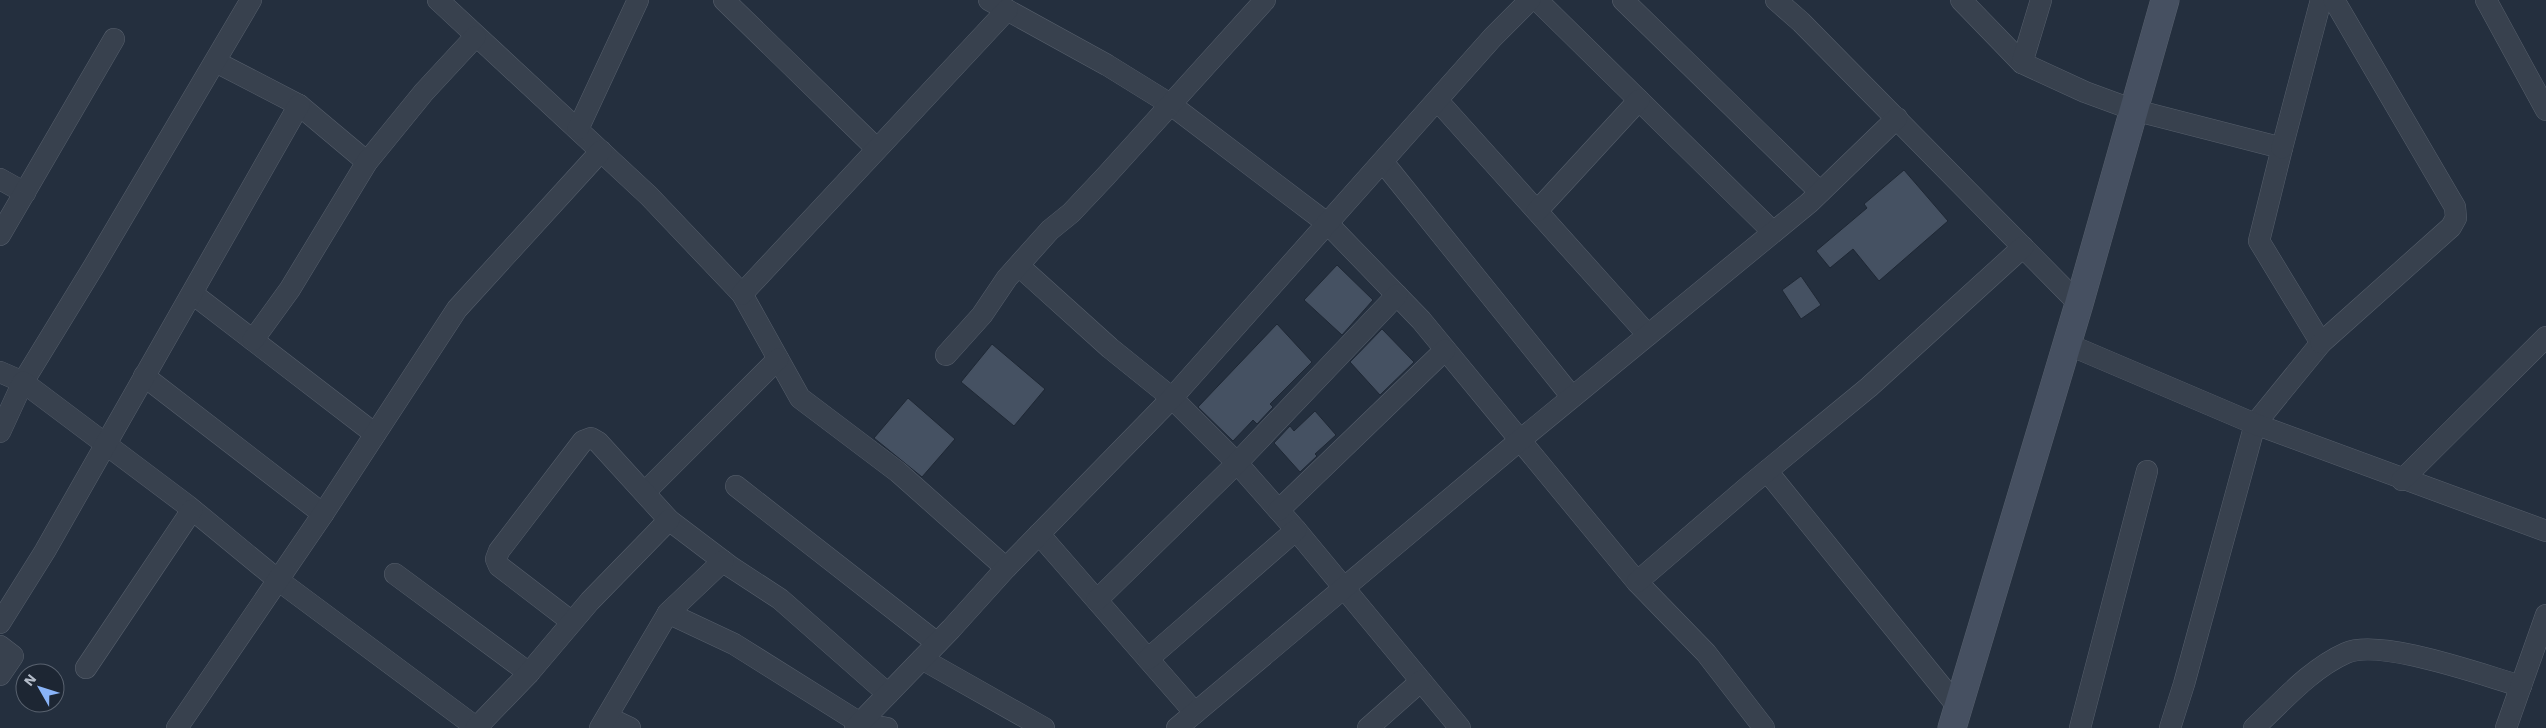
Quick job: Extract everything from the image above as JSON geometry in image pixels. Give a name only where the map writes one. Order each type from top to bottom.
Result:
[{"type":"street","points":[[0,432],[23,382],[216,62],[251,0]]},
{"type":"street","points":[[438,0],[649,196],[742,294],[800,398],[898,472],[1006,568]]},
{"type":"street","points":[[578,129],[638,0]]},
{"type":"street","points":[[724,0],[877,149]]},
{"type":"street","points":[[946,354],[982,315],[1007,278],[1050,230],[1071,213],[1105,177],[1264,0]]},
{"type":"street","points":[[1623,0],[1820,192]]},
{"type":"street","points":[[1776,0],[1801,22],[1897,118],[2079,304]]},
{"type":"street","points":[[1961,0],[2022,62],[2085,92],[2134,110],[2282,148]]},
{"type":"street","points":[[2022,62],[2041,0]]},
{"type":"street","points":[[1955,717],[2068,344],[2165,0]]},
{"type":"street","points":[[2321,0],[2259,241],[2321,343]]},
{"type":"street","points":[[2170,728],[2184,684],[2255,424],[2321,343],[2451,227],[2456,218],[2455,207],[2334,0]]},
{"type":"street","points":[[2486,0],[2546,110]]},
{"type":"street","points":[[858,725],[1006,568],[1172,398],[1529,1],[1639,100],[1772,232]]},
{"type":"street","points":[[742,294],[877,149],[998,5],[1107,65],[1170,104],[1328,224],[1397,295],[1445,350],[1637,582],[1706,653],[1764,728]]},
{"type":"street","points":[[253,340],[290,289],[367,162],[424,92],[475,36]]},
{"type":"street","points":[[0,235],[114,39]]},
{"type":"street","points":[[216,62],[299,105],[367,162]]},
{"type":"street","points":[[1537,211],[1639,100]]},
{"type":"street","points":[[1438,101],[1648,335]]},
{"type":"street","points":[[0,623],[45,552],[299,105]]},
{"type":"street","points":[[1177,728],[1820,192],[1897,118]]},
{"type":"street","points":[[177,728],[323,514],[458,309],[601,151]]},
{"type":"street","points":[[1383,162],[1572,397]]},
{"type":"street","points":[[0,179],[25,193]]},
{"type":"street","points":[[1637,582],[1869,387],[2023,247]]},
{"type":"street","points":[[1019,266],[1110,348],[1172,398],[1237,463],[1280,510],[1460,728]]},
{"type":"street","points":[[193,294],[375,434]]},
{"type":"street","points":[[1097,600],[1237,463],[1397,295]]},
{"type":"street","points":[[2402,480],[2546,337]]},
{"type":"street","points":[[2068,344],[2255,424],[2402,480],[2546,531]]},
{"type":"street","points":[[1280,510],[1445,350]]},
{"type":"street","points":[[645,492],[778,359]]},
{"type":"street","points":[[0,372],[23,382],[192,510],[278,580],[477,728],[529,673],[572,622],[669,520]]},
{"type":"street","points":[[144,376],[323,514]]},
{"type":"street","points":[[572,622],[499,566],[496,559],[499,551],[583,441],[591,438],[598,442],[669,520],[723,561],[780,599],[888,694]]},
{"type":"street","points":[[1767,471],[1955,717]]},
{"type":"street","points":[[2080,728],[2147,471]]},
{"type":"street","points":[[736,486],[937,643]]},
{"type":"street","points":[[86,668],[192,510]]},
{"type":"street","points":[[1148,659],[1296,530]]},
{"type":"street","points":[[1040,534],[1194,713]]},
{"type":"street","points":[[630,728],[604,723],[668,613],[723,561]]},
{"type":"street","points":[[395,574],[529,673]]},
{"type":"street","points":[[668,613],[734,644],[858,725],[887,728]]},
{"type":"street","points":[[2506,728],[2546,614]]},
{"type":"street","points":[[0,646],[14,656],[0,675]]},
{"type":"street","points":[[2254,728],[2320,669],[2348,652],[2366,648],[2390,650],[2521,686]]},
{"type":"street","points":[[922,658],[1044,728]]},
{"type":"street","points":[[1368,728],[1421,681]]},
{"type":"building","points":[[1904,170],[1948,221],[1879,281],[1853,249],[1830,268],[1816,251],[1867,208],[1864,204]]},
{"type":"building","points":[[1337,265],[1373,300],[1342,335],[1304,300]]},
{"type":"building","points":[[1801,276],[1821,305],[1801,319],[1782,290]]},
{"type":"building","points":[[1277,324],[1312,362],[1270,404],[1273,407],[1257,424],[1253,420],[1233,441],[1198,407]]},
{"type":"building","points":[[1382,329],[1414,362],[1380,395],[1350,362]]},
{"type":"building","points":[[992,344],[1045,389],[1014,426],[961,382]]},
{"type":"building","points":[[908,398],[955,439],[922,477],[874,438]]},
{"type":"building","points":[[1315,411],[1336,435],[1315,454],[1317,456],[1300,472],[1274,443],[1290,426],[1294,431]]}]
